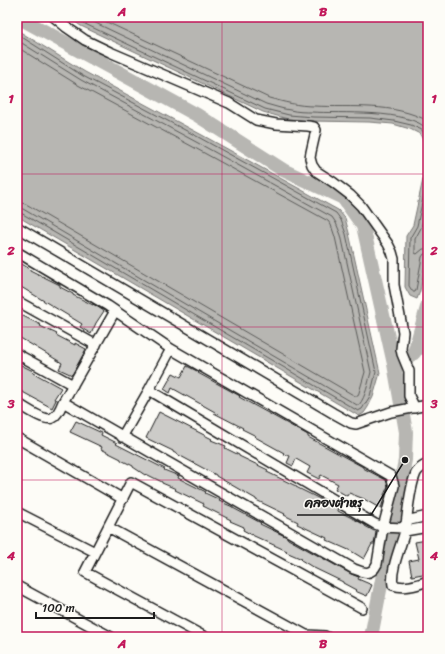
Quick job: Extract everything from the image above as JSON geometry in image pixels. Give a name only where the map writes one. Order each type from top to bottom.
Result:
[{"type":"street","points":[[54,17],[85,40],[229,103],[256,120],[276,124],[308,126],[316,130],[310,158],[312,165],[316,171],[350,195],[361,206],[392,252],[394,259],[394,285],[403,332],[401,349],[409,371],[409,396],[406,410]]},
{"type":"street","points":[[17,227],[351,423],[356,424],[428,405]]},
{"type":"street","points":[[17,252],[115,311],[171,350],[391,476],[394,486],[377,564],[370,572],[365,573],[354,569],[63,402]]},
{"type":"street","points":[[17,301],[96,345]]},
{"type":"street","points":[[17,403],[43,418],[48,419],[56,415],[115,311]]},
{"type":"street","points":[[122,437],[171,350]]},
{"type":"street","points":[[17,354],[73,385]]},
{"type":"street","points":[[149,390],[375,524],[386,527],[403,528],[428,527]]},
{"type":"street","points":[[17,438],[123,498]]},
{"type":"street","points":[[428,464],[422,466],[417,471],[414,480],[392,580],[393,585],[399,587],[428,582]]},
{"type":"street","points":[[205,637],[85,572],[131,482],[362,608]]},
{"type":"street","points":[[17,512],[95,552]]},
{"type":"street","points":[[403,528],[410,520],[428,516]]},
{"type":"street","points":[[108,527],[306,635],[327,637]]},
{"type":"street","points":[[17,586],[112,637]]},
{"type":"water","points":[[68,17],[428,17],[428,248],[420,291],[417,299],[410,296],[405,287],[406,236],[413,225],[427,161],[427,148],[420,134],[410,129],[393,124],[288,119],[263,112],[81,26]]},
{"type":"water","points":[[17,30],[85,72],[338,210],[345,218],[349,233],[380,373],[373,397],[364,413],[359,416],[17,216]]},
{"type":"building","points":[[20,263],[30,270],[60,285],[60,287],[73,295],[104,311],[91,334],[80,327],[82,324],[21,287],[17,295],[17,268]]},
{"type":"building","points":[[17,313],[75,345],[75,343],[86,349],[72,375],[59,369],[62,363],[17,336]]},
{"type":"building","points":[[17,363],[61,388],[54,399],[56,400],[52,408],[17,389]]},
{"type":"building","points":[[187,366],[308,435],[308,437],[386,480],[388,486],[384,495],[381,509],[364,499],[349,493],[347,496],[335,489],[338,484],[321,475],[319,479],[307,473],[310,467],[296,459],[293,466],[287,463],[290,456],[283,454],[284,453],[242,429],[243,428],[172,388],[170,393],[164,389],[173,373],[181,377]]},
{"type":"building","points":[[159,412],[212,439],[211,440],[226,446],[225,448],[239,456],[268,470],[267,472],[328,503],[338,509],[338,511],[365,525],[376,532],[374,544],[372,544],[364,559],[351,551],[326,540],[327,538],[297,524],[298,522],[284,515],[285,514],[256,500],[216,475],[146,438]]},
{"type":"building","points":[[76,421],[102,433],[101,435],[117,443],[116,444],[165,469],[164,470],[179,476],[178,478],[206,492],[205,493],[220,500],[219,501],[233,507],[261,523],[260,524],[287,537],[288,539],[351,574],[359,577],[358,579],[372,585],[367,596],[314,568],[301,560],[302,559],[286,552],[287,551],[243,530],[244,527],[203,506],[204,504],[146,474],[145,475],[133,466],[101,449],[102,447],[70,432]]},
{"type":"building","points":[[427,540],[428,573],[412,576],[409,561],[419,559],[415,542]]},
{"type":"waterway","points":[[18,17],[197,115],[283,170],[343,198],[363,226],[394,364],[406,432],[405,460],[371,637]]},
{"type":"waterway","points":[[394,364],[414,353],[428,304]]},
{"type":"waterway","points":[[414,353],[428,349]]},
{"type":"place","name":"คลองตำหรุ","points":[[405,460]]}]
